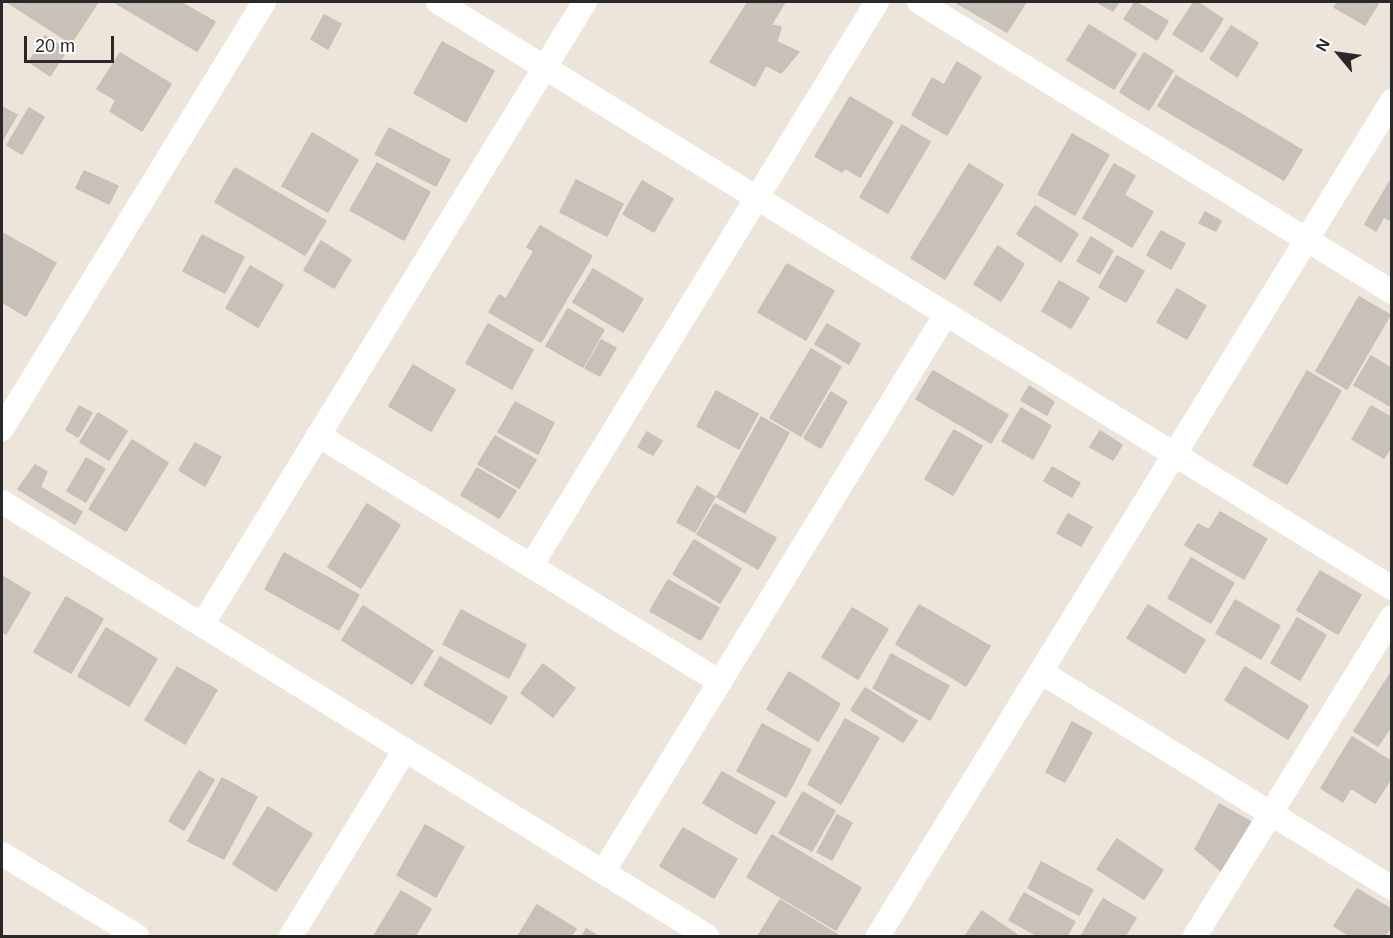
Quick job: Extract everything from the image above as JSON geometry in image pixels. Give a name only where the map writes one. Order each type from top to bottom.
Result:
[{"type":"street","points":[[2,429],[264,2]]},
{"type":"street","points":[[438,2],[1392,588]]},
{"type":"street","points":[[201,625],[585,2]]},
{"type":"street","points":[[531,566],[877,2]]},
{"type":"street","points":[[919,2],[1392,292]]},
{"type":"street","points":[[878,936],[1392,101]]},
{"type":"street","points":[[603,872],[946,314]]},
{"type":"street","points":[[318,435],[720,682]]},
{"type":"street","points":[[2,502],[707,936]]},
{"type":"street","points":[[1195,936],[1392,617]]},
{"type":"street","points":[[1041,672],[1392,888]]},
{"type":"street","points":[[291,936],[405,750]]},
{"type":"street","points":[[2,854],[137,936]]},
{"type":"building","points":[[7,2],[98,2],[71,43]]},
{"type":"building","points":[[114,2],[180,2],[215,22],[197,51]]},
{"type":"building","points":[[748,2],[785,2],[771,25],[781,27],[777,42],[799,52],[781,73],[766,65],[755,86],[710,62]]},
{"type":"building","points":[[955,2],[1026,2],[1007,32]]},
{"type":"building","points":[[1097,2],[1119,2],[1113,11]]},
{"type":"building","points":[[1135,2],[1168,21],[1157,40],[1124,19]]},
{"type":"building","points":[[1194,2],[1223,19],[1202,52],[1173,34]]},
{"type":"building","points":[[1338,2],[1379,2],[1365,25],[1334,7]]},
{"type":"building","points":[[324,15],[341,24],[328,49],[311,39]]},
{"type":"building","points":[[1089,25],[1136,54],[1114,89],[1067,60]]},
{"type":"building","points":[[1231,26],[1258,43],[1237,77],[1210,59]]},
{"type":"building","points":[[45,36],[67,50],[50,76],[29,62]]},
{"type":"building","points":[[442,42],[494,71],[466,122],[414,93]]},
{"type":"building","points":[[120,53],[171,84],[142,131],[110,111],[116,100],[97,89]]},
{"type":"building","points":[[1144,53],[1173,71],[1149,110],[1120,92]]},
{"type":"building","points":[[957,62],[981,77],[947,135],[912,115],[932,78],[944,85]]},
{"type":"building","points":[[1176,76],[1302,150],[1284,180],[1158,106]]},
{"type":"building","points":[[850,97],[893,122],[860,177],[845,168],[842,172],[815,156]]},
{"type":"building","points":[[2,107],[17,115],[2,141]]},
{"type":"building","points":[[29,108],[44,117],[22,154],[7,145]]},
{"type":"building","points":[[902,125],[930,142],[888,213],[860,197]]},
{"type":"building","points":[[389,128],[450,160],[436,186],[375,154]]},
{"type":"building","points":[[312,133],[358,160],[328,212],[282,186]]},
{"type":"building","points":[[1072,134],[1109,155],[1075,215],[1038,194]]},
{"type":"building","points":[[377,163],[430,192],[404,240],[350,210]]},
{"type":"building","points":[[969,164],[1003,185],[945,279],[911,258]]},
{"type":"building","points":[[1114,164],[1135,176],[1124,195],[1153,212],[1132,247],[1083,218]]},
{"type":"building","points":[[235,168],[326,221],[305,255],[215,202]]},
{"type":"building","points":[[84,171],[118,186],[109,204],[76,188]]},
{"type":"building","points":[[1392,178],[1392,221],[1384,217],[1376,231],[1365,224]]},
{"type":"building","points":[[576,180],[623,204],[607,236],[560,212]]},
{"type":"building","points":[[642,181],[673,199],[654,232],[623,214]]},
{"type":"building","points":[[1035,206],[1078,234],[1061,262],[1017,234]]},
{"type":"building","points":[[1205,212],[1221,221],[1216,231],[1199,223]]},
{"type":"building","points":[[540,226],[592,256],[541,342],[489,312],[499,295],[506,299],[534,251],[527,247]]},
{"type":"building","points":[[1161,231],[1185,244],[1171,269],[1147,255]]},
{"type":"building","points":[[2,233],[56,263],[26,316],[2,302]]},
{"type":"building","points":[[202,235],[244,257],[225,293],[183,271]]},
{"type":"building","points":[[1091,237],[1113,251],[1100,274],[1077,261]]},
{"type":"building","points":[[321,241],[351,260],[334,288],[304,270]]},
{"type":"building","points":[[998,246],[1024,264],[1001,301],[974,284]]},
{"type":"building","points":[[1117,256],[1144,271],[1126,302],[1099,287]]},
{"type":"building","points":[[787,264],[834,291],[806,340],[758,312]]},
{"type":"building","points":[[250,266],[283,285],[258,327],[226,308]]},
{"type":"building","points":[[593,269],[643,299],[623,332],[573,302]]},
{"type":"building","points":[[1059,281],[1089,298],[1071,328],[1042,311]]},
{"type":"building","points":[[1177,289],[1206,306],[1187,339],[1157,322]]},
{"type":"building","points":[[1359,297],[1390,315],[1347,389],[1316,371]]},
{"type":"building","points":[[568,309],[604,330],[583,367],[546,346]]},
{"type":"building","points":[[488,324],[533,350],[512,389],[466,363]]},
{"type":"building","points":[[827,324],[860,344],[849,364],[815,344]]},
{"type":"building","points":[[601,340],[616,348],[600,376],[585,368]]},
{"type":"building","points":[[811,349],[841,367],[801,436],[770,418]]},
{"type":"building","points":[[1371,356],[1392,369],[1392,407],[1354,385]]},
{"type":"building","points":[[413,365],[455,390],[431,431],[389,406]]},
{"type":"building","points":[[933,371],[1008,415],[991,443],[916,399]]},
{"type":"building","points":[[1307,371],[1341,391],[1287,484],[1253,465]]},
{"type":"building","points":[[1029,386],[1054,402],[1047,415],[1021,400]]},
{"type":"building","points":[[716,391],[758,414],[739,449],[697,426]]},
{"type":"building","points":[[831,392],[847,402],[821,448],[804,438]]},
{"type":"building","points":[[515,402],[554,423],[538,454],[498,432]]},
{"type":"building","points":[[79,406],[92,413],[78,437],[66,430]]},
{"type":"building","points":[[1371,406],[1392,418],[1392,445],[1384,458],[1352,439]]},
{"type":"building","points":[[1021,408],[1051,426],[1033,459],[1002,441]]},
{"type":"building","points":[[98,413],[127,431],[109,460],[80,442]]},
{"type":"building","points":[[761,417],[789,433],[745,513],[717,497]]},
{"type":"building","points":[[954,430],[982,446],[953,495],[925,479]]},
{"type":"building","points":[[1100,431],[1122,445],[1113,460],[1090,447]]},
{"type":"building","points":[[647,432],[662,441],[653,455],[638,447]]},
{"type":"building","points":[[495,436],[536,460],[519,488],[478,464]]},
{"type":"building","points":[[132,440],[168,463],[126,531],[89,509]]},
{"type":"building","points":[[195,443],[221,457],[205,486],[179,470]]},
{"type":"building","points":[[86,458],[105,469],[86,502],[67,491]]},
{"type":"building","points":[[35,465],[47,472],[40,487],[82,512],[75,524],[18,489]]},
{"type":"building","points":[[1052,467],[1080,483],[1072,497],[1044,481]]},
{"type":"building","points":[[477,468],[516,491],[499,518],[461,495]]},
{"type":"building","points":[[697,486],[715,497],[695,532],[677,522]]},
{"type":"building","points":[[367,504],[400,525],[361,588],[328,567]]},
{"type":"building","points":[[715,504],[776,538],[758,569],[697,534]]},
{"type":"building","points":[[1220,512],[1267,539],[1244,579],[1185,545],[1198,524],[1209,530]]},
{"type":"building","points":[[1068,514],[1092,527],[1081,546],[1057,533]]},
{"type":"building","points":[[694,540],[741,569],[720,603],[673,574]]},
{"type":"building","points":[[284,553],[359,595],[339,630],[265,589]]},
{"type":"building","points":[[1191,558],[1234,583],[1211,623],[1168,598]]},
{"type":"building","points":[[1320,571],[1361,595],[1338,634],[1297,610]]},
{"type":"building","points":[[2,576],[30,593],[6,634],[2,632]]},
{"type":"building","points":[[668,580],[719,608],[701,640],[650,611]]},
{"type":"building","points":[[66,597],[103,619],[71,673],[34,652]]},
{"type":"building","points":[[1235,600],[1280,626],[1261,659],[1216,633]]},
{"type":"building","points":[[919,605],[990,646],[966,686],[896,644]]},
{"type":"building","points":[[1148,605],[1205,640],[1185,673],[1127,638]]},
{"type":"building","points":[[363,606],[433,651],[412,684],[342,640]]},
{"type":"building","points":[[852,608],[888,629],[858,679],[822,657]]},
{"type":"building","points":[[461,610],[526,645],[509,678],[443,644]]},
{"type":"building","points":[[1297,618],[1326,635],[1300,680],[1271,663]]},
{"type":"building","points":[[106,628],[157,659],[129,706],[78,676]]},
{"type":"building","points":[[891,654],[949,686],[930,720],[873,688]]},
{"type":"building","points":[[440,657],[507,697],[491,724],[424,685]]},
{"type":"building","points":[[543,664],[575,688],[553,717],[521,693]]},
{"type":"building","points":[[177,667],[217,690],[185,744],[145,720]]},
{"type":"building","points":[[1245,667],[1308,706],[1288,739],[1225,700]]},
{"type":"building","points":[[1392,671],[1392,725],[1378,746],[1354,731]]},
{"type":"building","points":[[789,672],[840,704],[818,741],[767,709]]},
{"type":"building","points":[[865,688],[917,721],[903,742],[851,710]]},
{"type":"building","points":[[845,719],[879,738],[841,804],[808,784]]},
{"type":"building","points":[[1072,722],[1092,733],[1065,782],[1046,772]]},
{"type":"building","points":[[762,724],[811,750],[786,797],[737,771]]},
{"type":"building","points":[[1352,737],[1392,762],[1392,777],[1375,803],[1351,788],[1343,802],[1321,788]]},
{"type":"building","points":[[199,771],[214,780],[184,830],[169,821]]},
{"type":"building","points":[[722,772],[775,802],[756,834],[703,803]]},
{"type":"building","points":[[222,778],[257,797],[224,859],[188,841]]},
{"type":"building","points":[[803,792],[835,811],[812,851],[779,833]]},
{"type":"building","points":[[1219,804],[1251,822],[1221,871],[1195,849]]},
{"type":"building","points":[[268,807],[312,834],[276,891],[233,864]]},
{"type":"building","points":[[837,815],[852,823],[832,860],[817,852]]},
{"type":"building","points":[[425,825],[464,847],[436,897],[397,875]]},
{"type":"building","points":[[683,828],[737,859],[714,898],[660,866]]},
{"type":"building","points":[[772,835],[861,888],[836,930],[747,877]]},
{"type":"building","points":[[1117,839],[1163,870],[1144,899],[1097,869]]},
{"type":"building","points":[[1041,862],[1093,890],[1079,915],[1028,888]]},
{"type":"building","points":[[1357,889],[1392,910],[1392,925],[1385,936],[1350,936],[1334,926]]},
{"type":"building","points":[[401,891],[431,909],[415,936],[374,936]]},
{"type":"building","points":[[1024,893],[1075,922],[1067,936],[1038,936],[1009,920]]},
{"type":"building","points":[[1103,899],[1136,918],[1125,936],[1081,936]]},
{"type":"building","points":[[780,900],[838,935],[758,936]]},
{"type":"building","points":[[537,905],[576,929],[571,936],[518,936]]},
{"type":"building","points":[[982,911],[1019,936],[965,936]]},
{"type":"building","points":[[586,929],[598,936],[582,936]]}]
